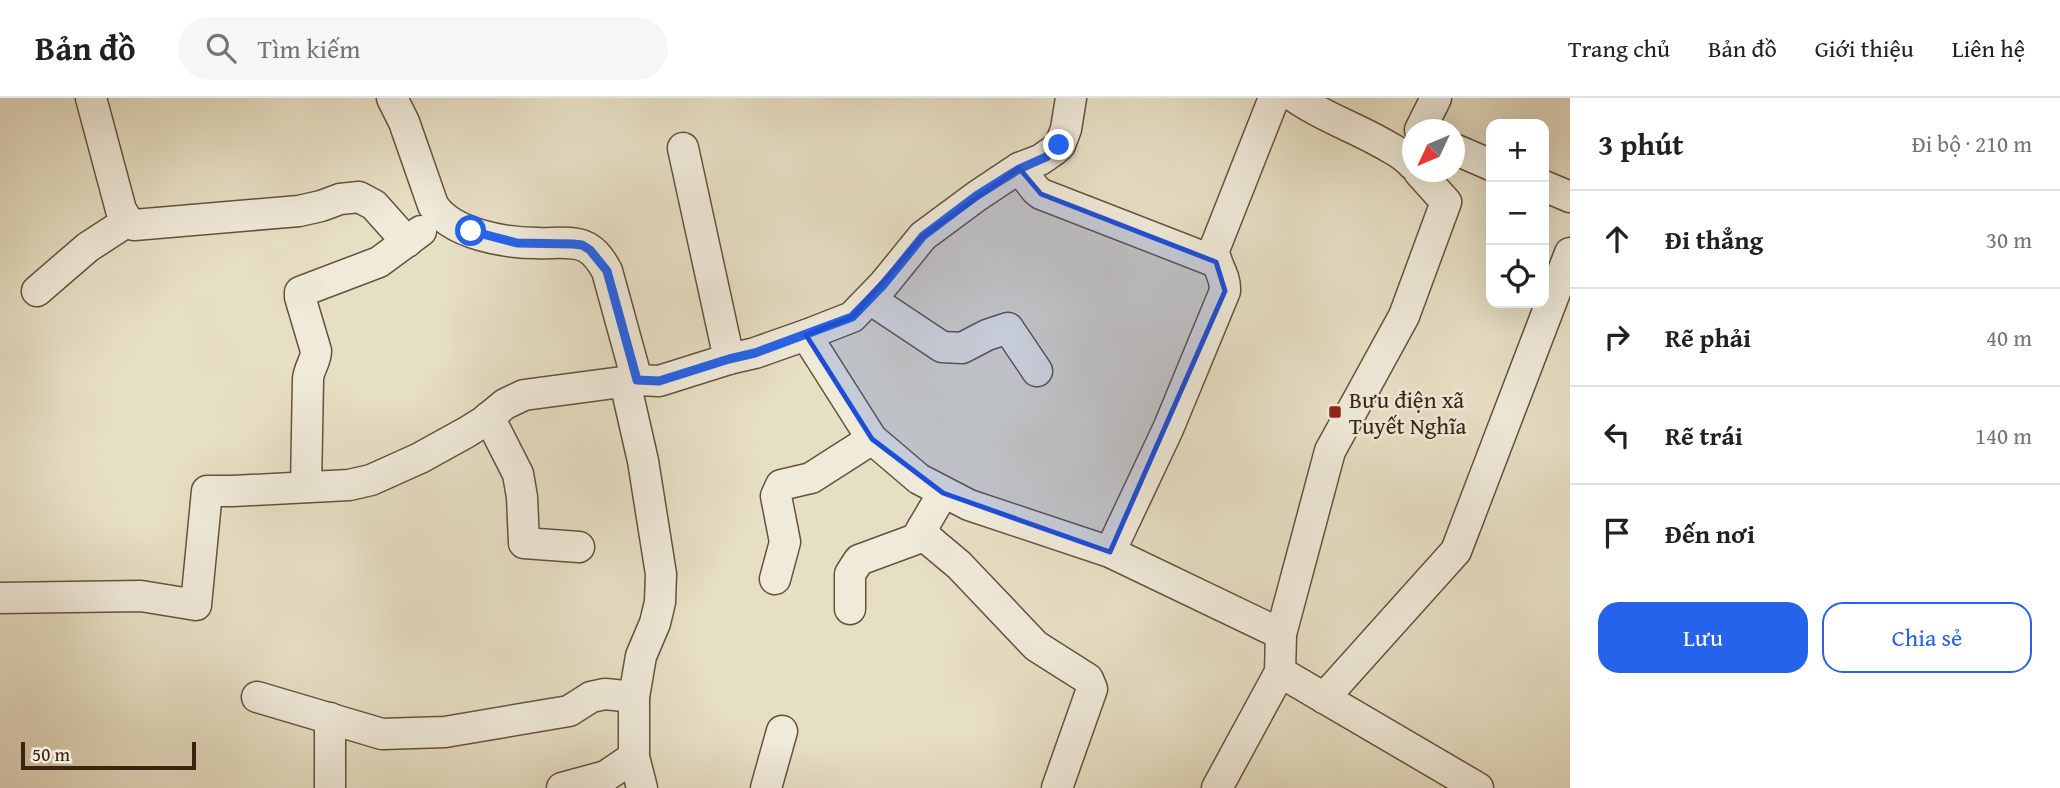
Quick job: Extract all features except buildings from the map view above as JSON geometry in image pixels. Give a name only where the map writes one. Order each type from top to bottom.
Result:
[{"type":"street","points":[[91,98],[121,210],[134,225],[299,211],[340,199],[359,197],[374,205],[407,242]]},
{"type":"street","points":[[392,98],[404,122],[433,205],[440,216],[471,231],[517,243],[582,245],[590,250],[607,271],[631,381],[661,574],[660,602],[642,656],[634,697],[634,757],[642,788]]},
{"type":"street","points":[[0,598],[141,596],[196,605],[207,491],[349,485],[372,480],[467,432],[505,404],[524,395],[631,381],[659,381],[755,353],[852,317],[923,236],[976,196],[1019,169],[1041,160],[1059,145],[1066,129],[1071,98]]},
{"type":"street","points":[[1110,552],[1168,429],[1225,291],[1226,283],[1216,262],[1214,250],[1274,98]]},
{"type":"street","points":[[1296,98],[1402,153]]},
{"type":"street","points":[[1426,119],[1436,98]]},
{"type":"street","points":[[683,148],[729,359]]},
{"type":"street","points":[[1465,154],[1486,163]]},
{"type":"street","points":[[1019,169],[1041,194],[1216,262]]},
{"type":"street","points":[[1217,788],[1280,672],[1281,634],[1330,451],[1404,316],[1446,202],[1431,182]]},
{"type":"street","points":[[1549,189],[1570,197]]},
{"type":"street","points":[[306,487],[308,379],[316,351],[300,292],[379,262],[440,216]]},
{"type":"street","points":[[37,291],[88,247],[128,221]]},
{"type":"street","points":[[1324,698],[1456,551],[1570,253]]},
{"type":"street","points":[[870,299],[942,347],[962,348],[986,335],[1008,328],[1037,372]]},
{"type":"street","points":[[806,335],[872,439],[919,479],[969,505],[1110,552],[1281,634]]},
{"type":"street","points":[[489,417],[518,474],[524,542],[579,547]]},
{"type":"street","points":[[775,579],[785,542],[776,496],[781,485],[811,478],[872,439]]},
{"type":"street","points":[[850,609],[850,574],[859,561],[916,540],[943,493]]},
{"type":"street","points":[[923,527],[928,539],[959,565],[1036,646],[1088,679],[1093,689],[1057,788]]},
{"type":"street","points":[[1280,672],[1478,788]]},
{"type":"street","points":[[257,697],[382,734],[446,732],[569,711],[597,695],[634,697]]},
{"type":"street","points":[[330,719],[330,788]]},
{"type":"street","points":[[766,788],[782,731]]},
{"type":"street","points":[[562,788],[606,776],[634,757]]},
{"type":"highlighted area","points":[[1019,168],[1041,194],[1216,262],[1225,291],[1110,552],[943,493],[872,439],[806,335],[852,317],[923,236]]},
{"type":"place","name":"Bưu điện xã Tuyết Nghĩa","points":[[1335,412]]},
{"type":"route","points":[[471,231],[517,243],[573,244],[590,250],[607,271],[637,380],[659,381],[755,353],[852,317],[884,284],[923,236],[976,196],[1019,169],[1046,157],[1059,145]]}]
